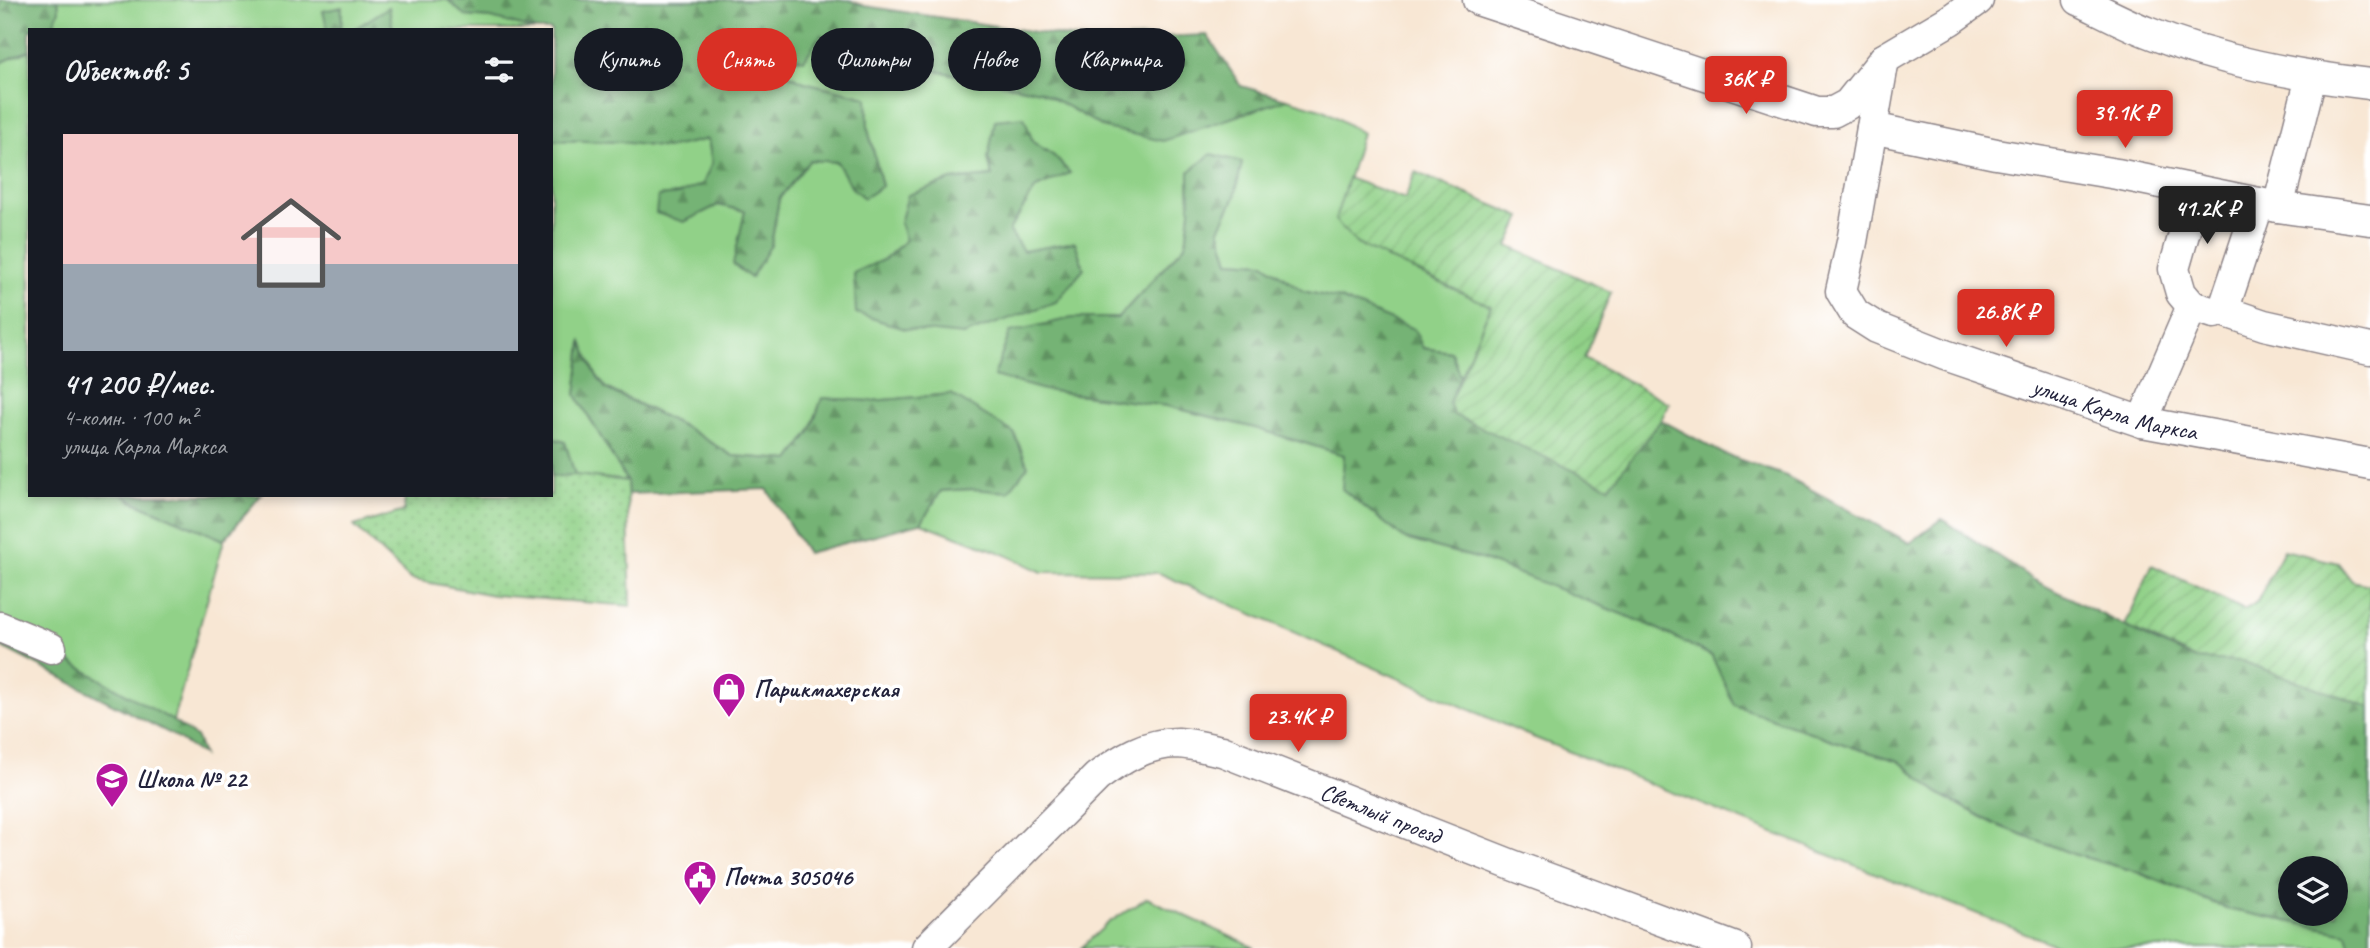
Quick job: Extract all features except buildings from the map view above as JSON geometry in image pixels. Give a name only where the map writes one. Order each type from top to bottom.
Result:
[{"type":"street","points":[[1478,0],[1817,112],[1833,111],[1848,104],[1884,59],[1979,0]]},
{"type":"street","points":[[2079,0],[2147,32],[2226,58],[2311,77],[2370,84]]},
{"type":"street","name":"улица Карла Маркса","points":[[1884,59],[1852,242],[1840,291],[1855,314],[1877,328],[1945,355],[2142,422],[2370,464]]},
{"type":"street","points":[[2223,310],[2269,205],[2311,77]]},
{"type":"street","points":[[1872,128],[1996,154],[2117,174],[2196,192],[2370,220]]},
{"type":"street","points":[[2196,192],[2174,269],[2181,293],[2192,306],[2214,313],[2223,310],[2264,325],[2370,349]]},
{"type":"street","points":[[2142,422],[2192,306]]},
{"type":"street","points":[[0,627],[51,648]]},
{"type":"street","name":"Светлый проезд","points":[[927,948],[1097,777],[1122,758],[1149,747],[1178,743],[1223,751],[1512,865],[1736,948]]},
{"type":"green space","points":[[0,0],[58,0],[59,10],[52,28],[28,28],[28,51],[0,63]]},
{"type":"green space","points":[[58,0],[448,0],[465,16],[491,18],[529,28],[393,28],[389,8],[356,28],[341,28],[342,8],[323,11],[327,28],[52,28],[59,10]]},
{"type":"green space","points":[[448,0],[849,0],[865,6],[1009,28],[948,28],[948,73],[934,70],[934,28],[811,28],[811,50],[804,60],[797,59],[797,28],[697,28],[697,91],[797,91],[797,79],[811,84],[811,91],[842,91],[867,97],[868,129],[882,186],[864,198],[852,188],[837,162],[810,160],[779,199],[771,245],[751,278],[733,264],[745,211],[718,205],[684,222],[656,213],[658,196],[679,194],[703,184],[712,163],[708,139],[667,148],[621,142],[553,140],[553,28],[529,28],[491,18],[465,16]]},
{"type":"green space","points":[[342,7],[341,28],[327,28],[323,11]]},
{"type":"green space","points":[[389,7],[393,28],[356,28]]},
{"type":"green space","points":[[1041,33],[1055,35],[1055,91],[1185,91],[1185,36],[1207,35],[1241,86],[1287,99],[1163,141],[1105,128],[1040,91]]},
{"type":"green space","points":[[811,37],[811,84],[797,79],[797,41]]},
{"type":"green space","points":[[28,51],[28,497],[126,497],[224,540],[173,721],[0,624],[0,63]]},
{"type":"green space","points":[[934,70],[948,73],[948,91],[1040,91],[1105,128],[1234,116],[1287,99],[1324,110],[1362,133],[1336,220],[1357,244],[1491,306],[1460,377],[1451,352],[1422,348],[1340,299],[1303,291],[1264,263],[1229,261],[1219,229],[1235,197],[1189,172],[1190,211],[1186,244],[1118,318],[1072,318],[1044,390],[1167,406],[1255,428],[1344,455],[1405,539],[1484,560],[1652,626],[1712,656],[1735,705],[1899,761],[1941,795],[1995,824],[2073,854],[2131,870],[2231,910],[2278,919],[2278,926],[2312,926],[2348,933],[2351,948],[2063,948],[1525,734],[1159,573],[1042,572],[1004,554],[921,523],[941,491],[971,489],[951,394],[871,401],[822,398],[810,432],[790,460],[733,456],[685,427],[606,388],[595,373],[582,344],[576,395],[627,481],[575,475],[565,442],[553,439],[553,140],[621,142],[667,148],[708,139],[712,163],[703,184],[679,194],[659,196],[684,222],[718,205],[745,211],[771,245],[779,199],[810,160],[837,162],[852,188],[882,186],[868,129],[867,97],[842,91],[934,91]],"holes":[[[1033,142],[1054,156],[1069,173],[1036,188],[1009,230],[1023,251],[854,273],[885,259],[906,240],[951,180],[993,176]]]},
{"type":"green space","points":[[1024,117],[1033,142],[1054,156],[1070,173],[1036,188],[1009,230],[1023,251],[1075,242],[1084,269],[1056,302],[963,335],[905,329],[856,313],[854,273],[885,259],[906,240],[900,223],[908,195],[951,180],[992,176],[988,158],[995,120]]},
{"type":"green space","points":[[1211,154],[1242,162],[1235,197],[1219,229],[1229,261],[1264,263],[1303,291],[1340,299],[1414,329],[1423,348],[1451,352],[1460,377],[1449,403],[1626,465],[1661,420],[1724,454],[1786,476],[1910,543],[1942,519],[2034,580],[2148,638],[2196,659],[2242,661],[2370,707],[2370,948],[2351,948],[2347,933],[2312,926],[2348,926],[2348,856],[2278,856],[2278,919],[2231,910],[2138,872],[2073,854],[1995,824],[1941,795],[1899,761],[1734,705],[1712,656],[1652,626],[1484,560],[1405,539],[1342,489],[1344,455],[1255,428],[1167,406],[1044,390],[994,376],[1010,332],[1072,318],[1118,318],[1186,244],[1190,211],[1189,172]]},
{"type":"green space","points":[[1415,172],[1521,217],[1508,246],[1611,292],[1584,358],[1669,403],[1661,420],[1609,487],[1454,415],[1449,403],[1491,306],[1357,244],[1335,220],[1348,178],[1405,199]]},
{"type":"green space","points":[[582,342],[595,373],[606,389],[685,427],[733,456],[790,460],[810,432],[822,398],[871,401],[951,394],[1014,433],[1028,466],[1008,492],[971,489],[941,491],[921,523],[807,553],[767,489],[628,494],[627,481],[576,395]]},
{"type":"green space","points":[[553,439],[565,442],[575,475],[553,477]]},
{"type":"green space","points":[[575,475],[627,481],[631,606],[493,595],[410,579],[354,526],[404,511],[405,497],[553,497],[553,477]]},
{"type":"green space","points":[[126,497],[259,497],[224,540]]},
{"type":"green space","points":[[2284,550],[2338,563],[2352,581],[2370,585],[2370,707],[2242,661],[2196,659],[2125,626],[2152,565],[2244,610],[2257,602]]},
{"type":"green space","points":[[0,624],[173,721],[197,738],[203,755],[169,733],[0,646]]},
{"type":"green space","points":[[1147,898],[1255,948],[1081,948],[1108,923]]},
{"type":"place","name":"Парикмахерская","points":[[729,719]]},
{"type":"place","name":"Школа № 22","points":[[112,809]]},
{"type":"place","name":"Почта 305046","points":[[700,907]]}]
